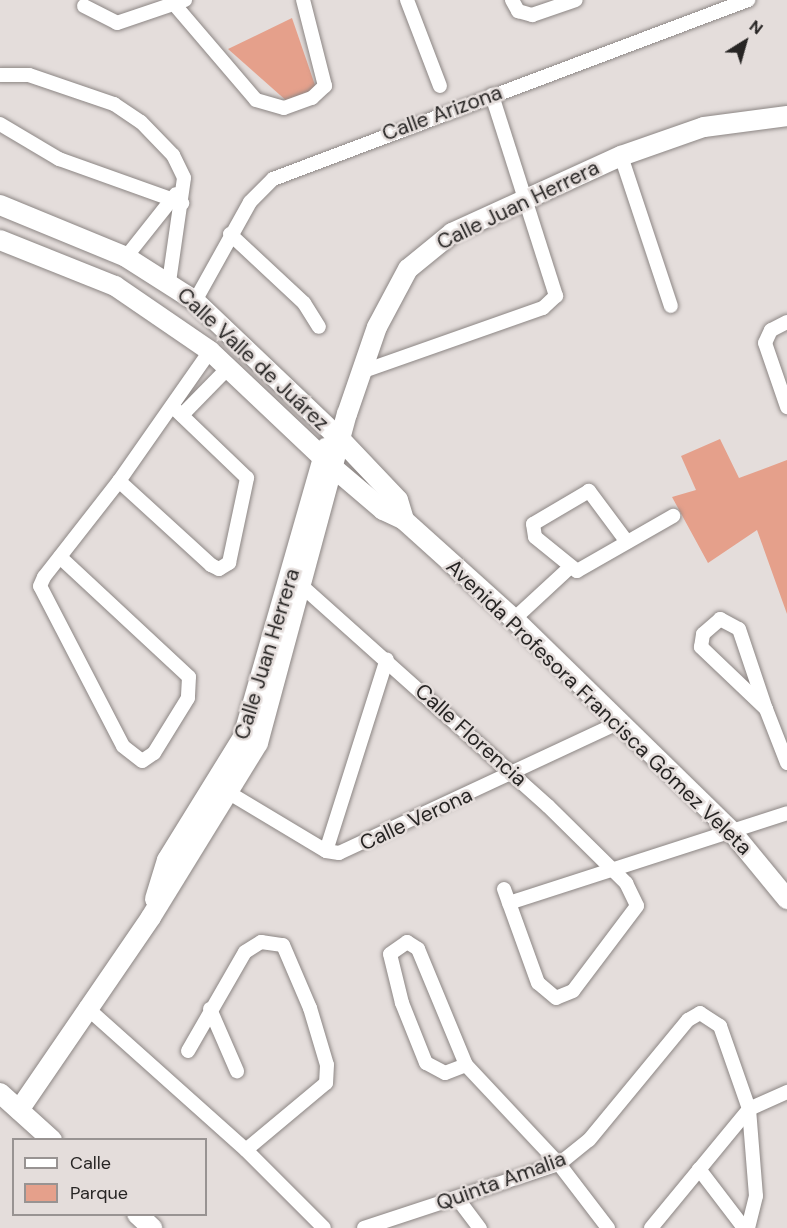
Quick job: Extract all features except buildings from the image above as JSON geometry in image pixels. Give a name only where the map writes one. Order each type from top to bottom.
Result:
[{"type":"street","points":[[84,6],[117,23],[179,2],[256,100],[284,108],[312,99],[325,86],[303,0]]},
{"type":"street","points":[[407,0],[440,86]]},
{"type":"street","points":[[513,2],[532,15],[576,0]]},
{"type":"street","name":"Calle Arizona","points":[[195,301],[230,234],[258,191],[273,178],[748,0]]},
{"type":"street","points":[[0,75],[29,75],[124,109],[174,155],[183,171],[181,188],[176,201],[169,282]]},
{"type":"street","points":[[361,372],[543,308],[556,296],[529,198],[492,95]]},
{"type":"street","name":"Calle Juan Herrera","points":[[19,1110],[86,1007],[151,917],[224,789],[263,727],[298,580],[337,436],[390,297],[408,269],[434,243],[621,156],[704,126],[787,116]]},
{"type":"street","points":[[0,124],[59,159],[176,201]]},
{"type":"street","points":[[621,156],[671,306]]},
{"type":"street","points":[[126,257],[176,201]]},
{"type":"street","points":[[0,238],[6,209]]},
{"type":"street","name":"Calle Valle de Juárez","points":[[6,209],[126,257],[169,282],[195,301],[337,436]]},
{"type":"street","points":[[230,234],[304,303],[319,327]]},
{"type":"street","name":"Calle Valle de Juárez","points":[[0,238],[116,286],[210,351],[330,464]]},
{"type":"street","points":[[787,322],[771,330],[765,343],[787,407]]},
{"type":"street","points":[[60,557],[192,684],[159,746],[142,762],[123,746],[40,586],[60,557],[119,481],[177,410],[210,351]]},
{"type":"street","points":[[177,410],[229,367]]},
{"type":"street","points":[[291,427],[310,409]]},
{"type":"street","points":[[119,481],[211,566],[223,568],[231,559],[247,478],[177,410]]},
{"type":"street","name":"Avenida Profesora Francisca Gómez Veleta","points":[[337,436],[398,500],[404,520]]},
{"type":"street","name":"Avenida Profesora Francisca Gómez Veleta","points":[[330,464],[383,510],[404,520],[514,619],[732,832],[787,899]]},
{"type":"street","points":[[627,542],[596,495],[580,492],[533,524],[536,537],[569,568],[585,570],[627,542],[673,516]]},
{"type":"street","points":[[514,619],[569,568]]},
{"type":"street","name":"Calle Florencia","points":[[298,580],[513,774],[611,869],[637,906],[630,921],[563,998],[546,993],[538,983],[509,903]]},
{"type":"street","points":[[766,709],[701,647],[700,638],[717,621],[729,619],[739,629],[787,763]]},
{"type":"street","points":[[224,789],[326,851],[387,659]]},
{"type":"street","name":"Calle Verona","points":[[326,851],[370,843],[620,722]]},
{"type":"street","points":[[504,889],[509,903],[787,813]]},
{"type":"street","points":[[188,1051],[210,1009],[245,952],[273,940],[293,958],[327,1065],[322,1090],[246,1150]]},
{"type":"street","points":[[466,1065],[439,1074],[426,1063],[391,960],[395,945],[407,942],[418,949],[466,1065],[559,1164],[608,1228]]},
{"type":"street","points":[[86,1007],[246,1150],[324,1228]]},
{"type":"street","points":[[210,1009],[237,1071]]},
{"type":"street","name":"Quinta Amalia","points":[[364,1228],[559,1164],[589,1140],[687,1020],[700,1013],[720,1026],[748,1109]]},
{"type":"street","points":[[651,1228],[748,1109],[787,1092]]},
{"type":"street","points":[[0,1093],[50,1138]]},
{"type":"street","points":[[746,1228],[756,1196],[748,1109]]},
{"type":"street","points":[[699,1169],[746,1228]]},
{"type":"street","points":[[457,1198],[480,1228]]},
{"type":"street","points":[[138,1216],[152,1228]]},
{"type":"green space","points":[[292,18],[317,91],[289,103],[228,49]]},
{"type":"green space","points":[[720,439],[739,478],[787,460],[787,614],[757,530],[708,563],[672,497],[696,490],[681,456]]}]
